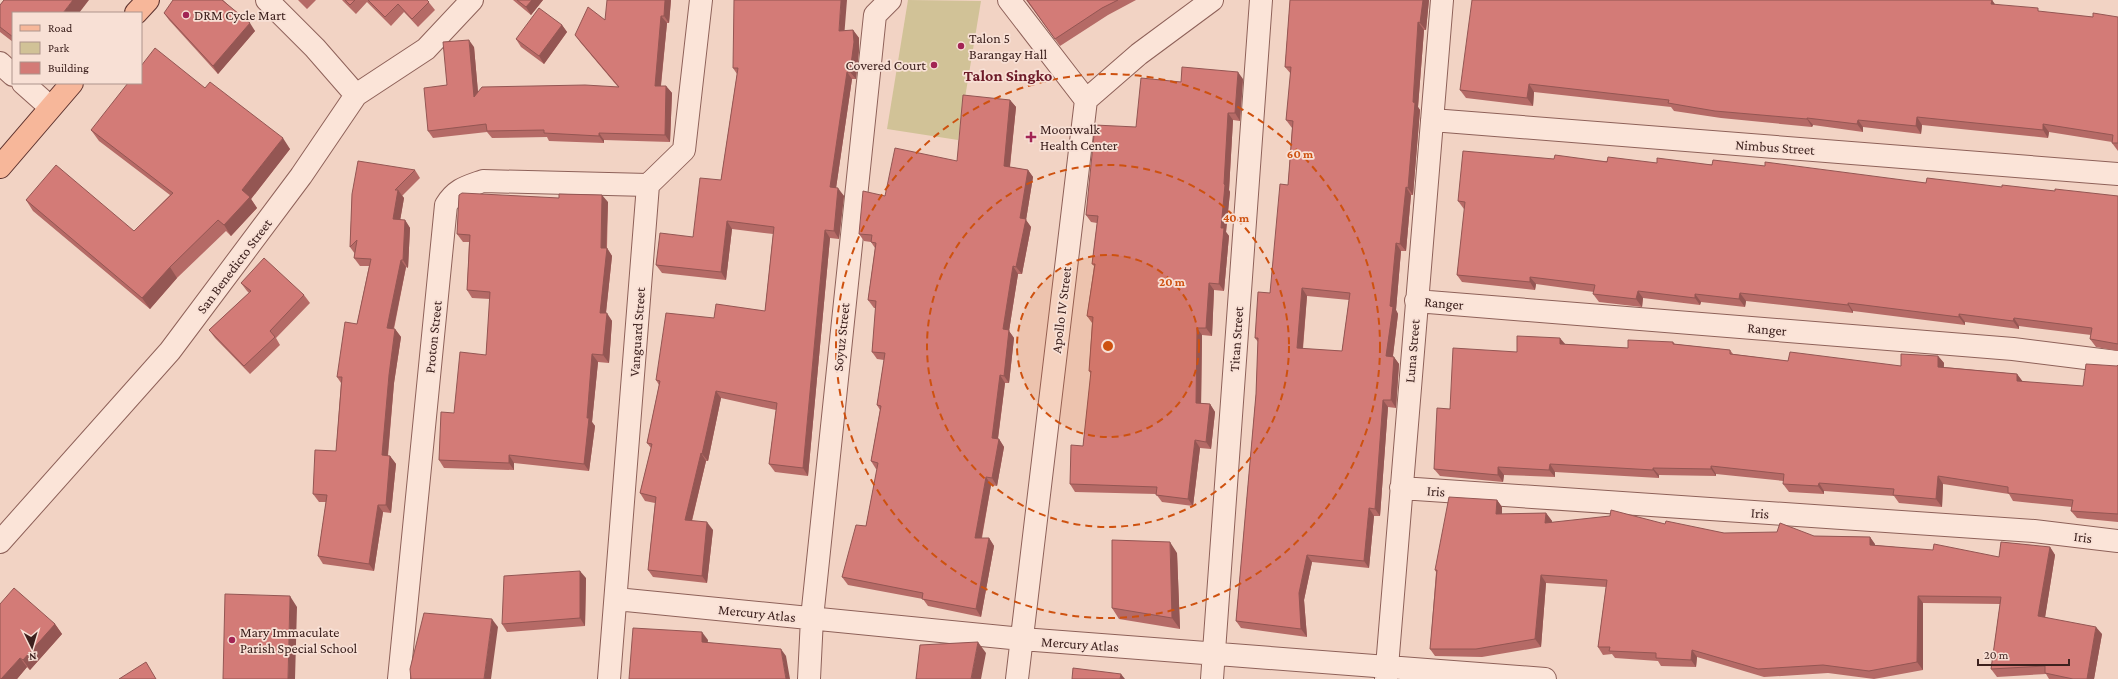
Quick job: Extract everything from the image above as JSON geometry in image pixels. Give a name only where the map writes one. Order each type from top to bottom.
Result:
[{"type":"main road","points":[[137,12],[148,0]]},
{"type":"main road","points":[[0,167],[71,84]]},
{"type":"street","points":[[267,0],[315,48],[356,95]]},
{"type":"street","name":"San Benedicto Street","points":[[0,542],[170,351],[301,176],[356,95],[426,49],[472,0]]},
{"type":"street","points":[[648,185],[684,150],[701,0]]},
{"type":"street","name":"Soyuz Street","points":[[810,679],[812,618],[875,16],[890,0]]},
{"type":"street","points":[[1009,0],[1086,100],[1140,54],[1212,0]]},
{"type":"street","name":"Titan Street","points":[[1212,679],[1261,0]]},
{"type":"street","name":"Luna Street","points":[[1386,673],[1442,0]]},
{"type":"street","points":[[0,63],[12,74]]},
{"type":"street","points":[[24,84],[50,107]]},
{"type":"street","name":"Apollo IV Street","points":[[1017,679],[1086,100]]},
{"type":"street","name":"Nimbus Street","points":[[1432,120],[2118,174]]},
{"type":"street","name":"Proton Street","points":[[398,679],[446,205],[452,195],[465,187],[483,180],[648,185]]},
{"type":"street","name":"Vanguard Street","points":[[610,679],[648,185]]},
{"type":"street","name":"Ranger","points":[[1416,301],[2013,349],[2118,362]]},
{"type":"street","name":"Iris","points":[[1401,488],[2034,531],[2118,542]]},
{"type":"street","name":"Mercury Atlas","points":[[616,599],[1022,639],[1213,654],[1386,673],[1545,679]]},
{"type":"green space","name":"Covered Court","points":[[908,0],[981,1],[958,140],[887,129]]},
{"type":"building","points":[[4,0],[73,0],[64,12],[12,12],[12,36],[0,27],[0,5]]},
{"type":"building","points":[[173,0],[222,0],[250,23],[213,66],[164,13]]},
{"type":"building","points":[[345,0],[355,0],[350,5]]},
{"type":"building","points":[[368,0],[427,0],[429,2],[412,19],[398,4],[385,17]]},
{"type":"building","points":[[517,0],[532,0],[526,7]]},
{"type":"building","points":[[607,0],[665,0],[664,16],[661,16],[655,86],[666,86],[665,135],[599,133],[599,136],[544,133],[544,130],[487,131],[486,124],[428,131],[424,88],[447,85],[443,42],[469,40],[474,97],[482,87],[585,85],[619,87],[575,35],[588,7],[605,20]]},
{"type":"building","points":[[734,0],[841,0],[839,31],[853,30],[854,42],[850,72],[847,72],[830,187],[838,188],[834,231],[825,230],[803,468],[769,464],[777,403],[716,391],[685,520],[707,522],[702,576],[648,570],[656,497],[640,493],[652,444],[647,443],[660,381],[656,380],[666,313],[714,318],[716,304],[765,311],[774,227],[727,221],[721,272],[656,265],[660,233],[693,237],[700,178],[721,180],[738,68],[733,68]]},
{"type":"building","points":[[1027,0],[1118,0],[1102,8],[1055,39]]},
{"type":"building","points":[[1290,0],[1423,0],[1420,23],[1418,22],[1413,102],[1415,103],[1408,188],[1406,187],[1400,244],[1396,243],[1390,306],[1393,307],[1386,356],[1394,357],[1391,400],[1383,400],[1375,509],[1369,508],[1364,561],[1307,555],[1299,593],[1301,629],[1236,621],[1256,394],[1258,338],[1255,338],[1258,292],[1270,293],[1280,184],[1288,185],[1293,121],[1286,120],[1291,67],[1285,67]],"holes":[[[1302,288],[1350,293],[1342,351],[1297,348]]]},
{"type":"building","points":[[1472,0],[1992,0],[1991,4],[2038,8],[2038,11],[2093,17],[2093,13],[2118,17],[2118,143],[2112,143],[2113,135],[2043,124],[2043,130],[1917,117],[1916,126],[1858,120],[1857,124],[1807,118],[1715,111],[1668,103],[1669,100],[1529,84],[1527,98],[1460,90]]},
{"type":"building","points":[[539,8],[562,25],[539,56],[516,39]]},
{"type":"building","points":[[155,48],[205,88],[210,82],[283,138],[242,190],[250,197],[224,225],[218,220],[170,267],[142,298],[26,200],[56,165],[134,231],[173,193],[91,130],[127,84],[142,84],[142,65]]},
{"type":"building","points":[[1182,67],[1238,72],[1235,113],[1228,113],[1225,185],[1221,228],[1224,228],[1219,284],[1209,283],[1206,328],[1197,328],[1196,403],[1210,404],[1206,442],[1195,440],[1188,499],[1156,495],[1157,487],[1070,484],[1071,445],[1083,446],[1091,371],[1089,371],[1093,317],[1087,316],[1095,264],[1092,264],[1098,216],[1086,215],[1095,125],[1136,127],[1141,78],[1181,82]]},
{"type":"building","points":[[963,95],[1010,100],[1004,166],[1028,170],[1020,218],[1026,219],[1016,267],[1013,266],[1003,329],[1009,330],[1004,376],[1000,375],[992,438],[999,439],[992,478],[986,477],[975,538],[989,538],[976,609],[922,599],[923,593],[842,577],[856,525],[866,526],[878,463],[871,461],[881,406],[877,405],[885,353],[872,352],[876,301],[868,300],[876,243],[871,242],[872,235],[859,234],[863,191],[885,196],[895,148],[957,161]]},
{"type":"building","points":[[1463,151],[1554,159],[1555,155],[1607,162],[1608,157],[1657,163],[1657,158],[1712,165],[1713,160],[1765,166],[1765,162],[1926,183],[1927,178],[2002,187],[2002,185],[2055,191],[2055,189],[2118,196],[2118,344],[2090,339],[2092,328],[2014,318],[2013,321],[1959,314],[1959,317],[1848,303],[1848,305],[1740,293],[1739,299],[1695,294],[1695,298],[1638,291],[1636,299],[1593,294],[1595,285],[1530,277],[1530,282],[1457,275],[1465,202],[1458,201]]},
{"type":"building","points":[[358,161],[415,170],[395,190],[398,190],[393,219],[405,220],[403,260],[401,260],[387,328],[395,329],[389,375],[382,455],[390,456],[386,505],[378,505],[369,564],[318,556],[327,495],[313,494],[315,450],[336,451],[342,377],[337,377],[345,322],[357,324],[371,259],[354,258],[357,240],[350,247],[352,194]]},
{"type":"building","points":[[462,193],[559,198],[559,194],[602,195],[601,248],[607,248],[600,313],[607,313],[603,355],[592,354],[587,418],[589,418],[584,464],[509,455],[509,463],[439,460],[441,412],[454,413],[460,352],[486,355],[490,292],[467,290],[470,235],[457,234],[459,195]]},
{"type":"building","points":[[264,258],[304,295],[270,331],[275,337],[244,366],[209,330],[251,291],[241,283]]},
{"type":"building","points":[[1517,336],[1560,338],[1560,344],[1628,348],[1628,340],[1673,342],[1673,344],[1730,350],[1730,354],[1788,361],[1790,352],[1901,366],[1901,354],[1938,356],[1938,367],[2017,374],[2017,381],[2083,386],[2086,364],[2118,365],[2118,514],[2071,511],[2073,500],[2008,493],[2008,487],[1938,476],[1936,499],[1893,495],[1894,489],[1819,483],[1818,486],[1783,484],[1784,474],[1711,466],[1711,469],[1653,468],[1653,470],[1550,464],[1549,470],[1498,467],[1498,475],[1434,469],[1437,408],[1450,409],[1453,348],[1517,352]]},
{"type":"building","points":[[1449,497],[1497,500],[1496,514],[1546,513],[1545,523],[1610,516],[1611,510],[1665,524],[1666,521],[1724,533],[1777,532],[1780,523],[1814,536],[1870,537],[1870,545],[1933,550],[1934,544],[1999,557],[2001,542],[2050,547],[2038,616],[2096,627],[2087,679],[2073,679],[2045,673],[2045,666],[1991,669],[2001,597],[1918,596],[1917,662],[1869,671],[1823,665],[1758,669],[1692,650],[1691,660],[1656,658],[1656,653],[1609,651],[1610,647],[1598,647],[1607,580],[1541,575],[1535,639],[1476,649],[1430,649],[1437,570],[1435,570]]},
{"type":"building","points":[[1112,540],[1170,542],[1172,618],[1112,608]]},
{"type":"building","points":[[580,571],[580,618],[502,624],[504,576]]},
{"type":"building","points":[[14,588],[55,624],[23,660],[20,658],[0,679],[0,604]]},
{"type":"building","points":[[225,594],[290,596],[288,679],[223,679]]},
{"type":"building","points":[[424,613],[492,619],[484,679],[411,679],[410,669]]},
{"type":"building","points":[[633,628],[702,632],[702,642],[781,649],[786,679],[629,679]]},
{"type":"building","points":[[978,642],[971,679],[916,679],[920,645]]},
{"type":"building","points":[[146,662],[156,679],[119,679]]},
{"type":"building","points":[[1073,668],[1121,674],[1120,679],[1072,679]]},
{"type":"place","name":"DRM Cycle Mart","points":[[186,15]]},
{"type":"place","name":"Talon 5 Barangay Hall","points":[[961,46]]},
{"type":"place","name":"Covered Court","points":[[934,65]]},
{"type":"place","name":"Moonwalk Health Center","points":[[1031,137]]},
{"type":"place","name":"Mary Immaculate Parish Special School","points":[[232,640]]},
{"type":"district","name":"Talon Singko","points":[[1008,75]]}]
